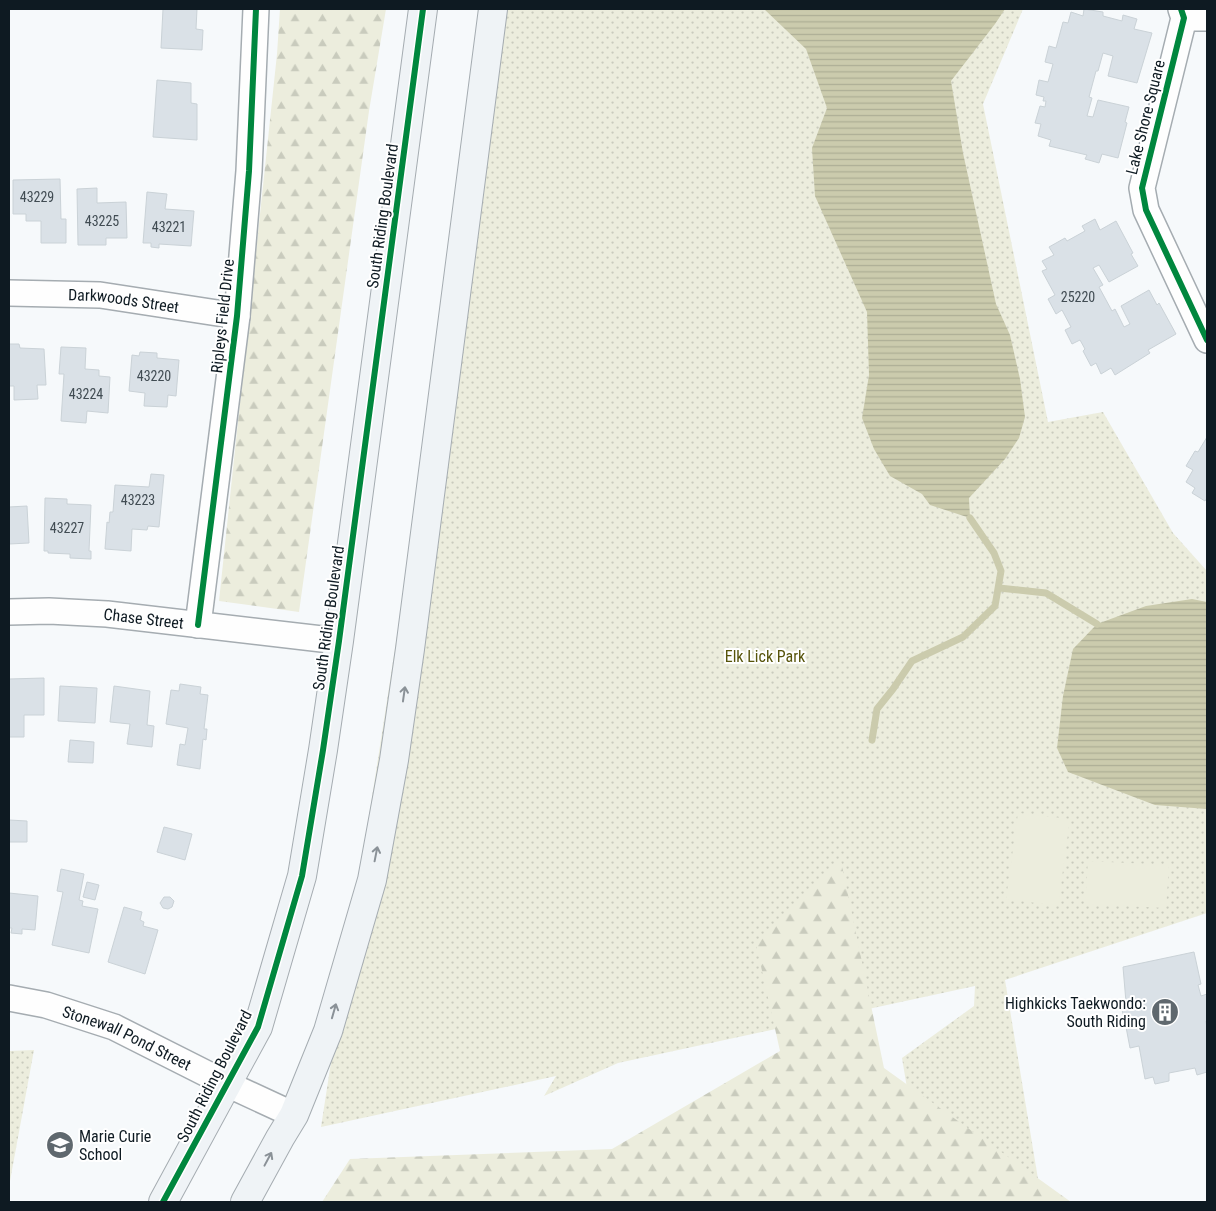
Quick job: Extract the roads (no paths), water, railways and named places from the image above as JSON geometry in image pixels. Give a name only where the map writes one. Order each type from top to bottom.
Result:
[{"type":"street","name":"Ripleys Field Drive","points":[[198,625],[237,316],[249,171],[256,9]]},
{"type":"street","name":"South Riding Boulevard","points":[[163,1202],[258,1027],[302,876],[339,641],[423,9]]},
{"type":"street","points":[[245,1202],[294,1115],[328,1031],[372,880],[394,760],[493,9]]},
{"type":"street","name":"Lake Shore Square","points":[[1190,15],[1142,188],[1146,210],[1207,340]]},
{"type":"street","name":"Darkwoods Street","points":[[9,293],[100,296],[237,316]]},
{"type":"street","name":"Chase Street","points":[[9,612],[49,611],[107,614],[339,641]]},
{"type":"street","name":"Stonewall Pond Street","points":[[9,998],[46,1005],[114,1027],[227,1084],[294,1115]]},
{"type":"waterway","points":[[872,740],[877,709],[912,661],[963,637],[995,606],[1001,571],[994,553],[970,518]]},
{"type":"waterway","points":[[999,588],[1046,593],[1097,624]]},
{"type":"place","name":"Highkicks Taekwondo: South Riding","points":[[1165,1012]]},
{"type":"place","name":"Marie Curie School","points":[[60,1145]]},
{"type":"park label","name":"Elk Lick Park","points":[[765,656]]}]
